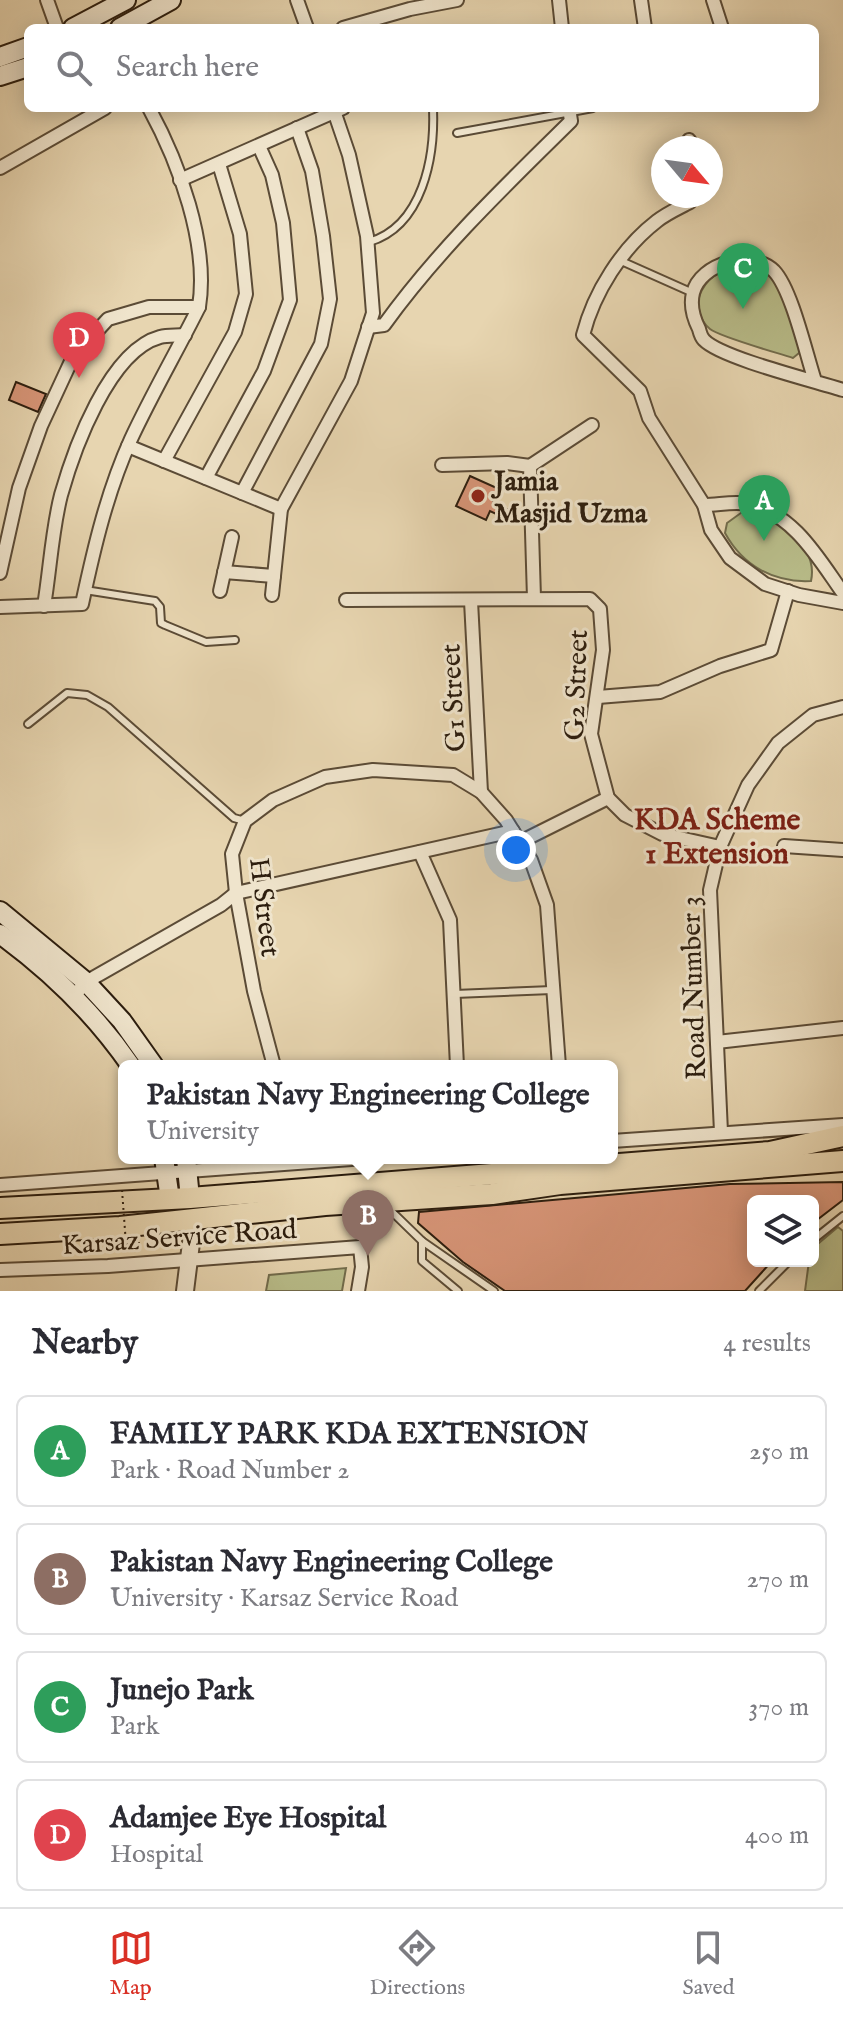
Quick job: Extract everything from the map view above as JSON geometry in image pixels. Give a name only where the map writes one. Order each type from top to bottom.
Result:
[{"type":"highway","points":[[618,1164],[770,1152],[843,1136]]},
{"type":"highway","points":[[770,1152],[840,1158]]},
{"type":"highway","points":[[0,1234],[120,1227],[381,1201],[492,1194],[560,1184],[840,1158]]},
{"type":"highway","points":[[0,1208],[180,1198],[616,1164]]},
{"type":"main road","points":[[81,24],[126,0]]},
{"type":"main road","points":[[127,24],[171,0]]},
{"type":"main road","points":[[0,57],[24,48]]},
{"type":"main road","points":[[0,76],[24,68]]},
{"type":"main road","points":[[0,911],[80,989],[127,1060]]},
{"type":"main road","points":[[0,934],[122,1021],[150,1060]]},
{"type":"main road","points":[[166,1165],[180,1198]]},
{"type":"main road","points":[[180,1198],[188,1165]]},
{"type":"street","points":[[47,0],[56,24]]},
{"type":"street","points":[[297,0],[306,24]]},
{"type":"street","points":[[357,24],[457,0]]},
{"type":"street","points":[[559,0],[562,24]]},
{"type":"street","points":[[641,0],[644,24]]},
{"type":"street","points":[[713,0],[721,24]]},
{"type":"street","points":[[0,168],[98,112]]},
{"type":"street","points":[[0,607],[82,604],[99,526],[128,446],[199,307],[202,284],[195,233],[156,112]]},
{"type":"street","points":[[180,180],[331,112]]},
{"type":"street","points":[[272,595],[281,509],[351,381],[373,313],[367,242],[338,112]]},
{"type":"street","points":[[368,327],[384,325],[417,278],[487,203],[571,121],[570,112]]},
{"type":"street","points":[[242,493],[321,344],[330,299],[312,171],[297,128]]},
{"type":"street","points":[[206,478],[264,371],[290,300],[283,223],[272,175],[259,146]]},
{"type":"street","points":[[164,461],[235,332],[246,294],[240,234],[219,164]]},
{"type":"street","points":[[680,208],[657,221],[619,260],[588,313],[583,335],[640,391],[649,418],[704,505],[711,530],[730,558],[765,584],[843,603]]},
{"type":"street","points":[[815,381],[785,288],[775,272],[762,262],[743,259],[717,266],[699,282],[693,293],[693,318],[704,340],[733,355],[843,390]]},
{"type":"street","points":[[0,573],[6,523],[41,426],[73,357],[108,319],[149,307],[199,307]]},
{"type":"street","points":[[44,606],[61,497],[83,436],[105,389],[130,355],[159,337],[185,335]]},
{"type":"street","points":[[442,465],[507,463],[530,466],[592,425]]},
{"type":"street","points":[[128,446],[281,509]]},
{"type":"street","points":[[530,466],[534,598]]},
{"type":"street","points":[[704,505],[747,504],[770,512],[798,532],[843,593]]},
{"type":"street","points":[[220,591],[232,537]]},
{"type":"street","points":[[224,572],[274,576]]},
{"type":"street","points":[[598,697],[660,692],[720,666],[771,650],[788,591]]},
{"type":"street","name":"G2 Street","points":[[346,600],[590,599],[600,609],[603,650],[591,734],[608,798]]},
{"type":"street","name":"G1 Street","points":[[471,601],[481,792]]},
{"type":"street","name":"Road Number 3","points":[[721,1132],[710,890],[720,847],[748,785],[778,743],[813,715],[843,707]]},
{"type":"street","name":"H Street","points":[[272,1060],[254,991],[232,854],[245,821],[273,800],[325,777],[373,770],[453,775],[481,792],[517,837],[531,860],[547,905],[559,1060]]},
{"type":"street","points":[[80,989],[236,893],[420,852],[517,837],[608,798],[625,815],[662,834],[720,847]]},
{"type":"street","points":[[784,846],[843,850]]},
{"type":"street","points":[[420,852],[450,920],[457,1060]]},
{"type":"street","points":[[717,1042],[843,1028]]},
{"type":"street","points":[[618,1141],[843,1125]]},
{"type":"street","points":[[0,1185],[166,1165],[210,1164]]},
{"type":"street","points":[[185,1291],[194,1219]]},
{"type":"street","name":"Karsaz Service Road","points":[[1,1273],[360,1247],[362,1267],[358,1291]]},
{"type":"lane","points":[[367,242],[384,237],[406,216],[420,193],[430,164],[433,112]]},
{"type":"lane","points":[[457,133],[556,112]]},
{"type":"lane","points":[[619,260],[693,293]]},
{"type":"lane","points":[[85,590],[155,601],[160,607],[161,623],[165,625],[206,642],[235,640]]},
{"type":"lane","points":[[28,724],[67,693],[87,695],[108,707],[234,818],[245,821]]},
{"type":"lane","points":[[455,994],[554,989]]},
{"type":"lane","points":[[381,1201],[422,1241],[494,1291]]},
{"type":"lane","points":[[819,1235],[843,1216]]},
{"type":"lane","points":[[422,1241],[422,1261],[458,1291]]},
{"type":"lane","points":[[759,1291],[783,1267]]},
{"type":"path","points":[[122,1190],[126,1244],[139,1243]]},
{"type":"green space","points":[[744,265],[767,272],[778,285],[797,336],[799,353],[793,358],[725,336],[710,329],[703,321],[699,300],[706,284],[720,273]]},
{"type":"green space","points":[[745,510],[781,526],[802,544],[812,568],[811,581],[772,575],[741,555],[725,533],[727,523]]},
{"type":"green space","points":[[838,1227],[843,1231],[843,1291],[805,1291],[808,1267],[819,1267],[819,1243]]},
{"type":"green space","points":[[346,1268],[342,1291],[266,1291],[269,1275]]},
{"type":"building","points":[[16,382],[46,394],[38,412],[9,400]]},
{"type":"building","name":"Jamia Masjid Uzma","points":[[470,476],[499,489],[493,503],[511,511],[507,519],[490,511],[486,520],[456,506]]},
{"type":"building","points":[[843,1182],[843,1200],[819,1218],[819,1195],[747,1195],[747,1267],[767,1267],[745,1291],[505,1291],[463,1262],[418,1223],[419,1212],[730,1184]]},
{"type":"place","name":"Junejo Park","points":[[743,309]]},
{"type":"place","name":"Adamjee Eye Hospital","points":[[79,378]]},
{"type":"place","name":"Jamia Masjid Uzma","points":[[478,496]]},
{"type":"place","name":"FAMILY PARK KDA EXTENSION","points":[[764,541]]},
{"type":"place","name":"Pakistan Navy Engineering College","points":[[368,1256]]},
{"type":"district","name":"KDA Scheme 1 Extension","points":[[717,836]]}]
